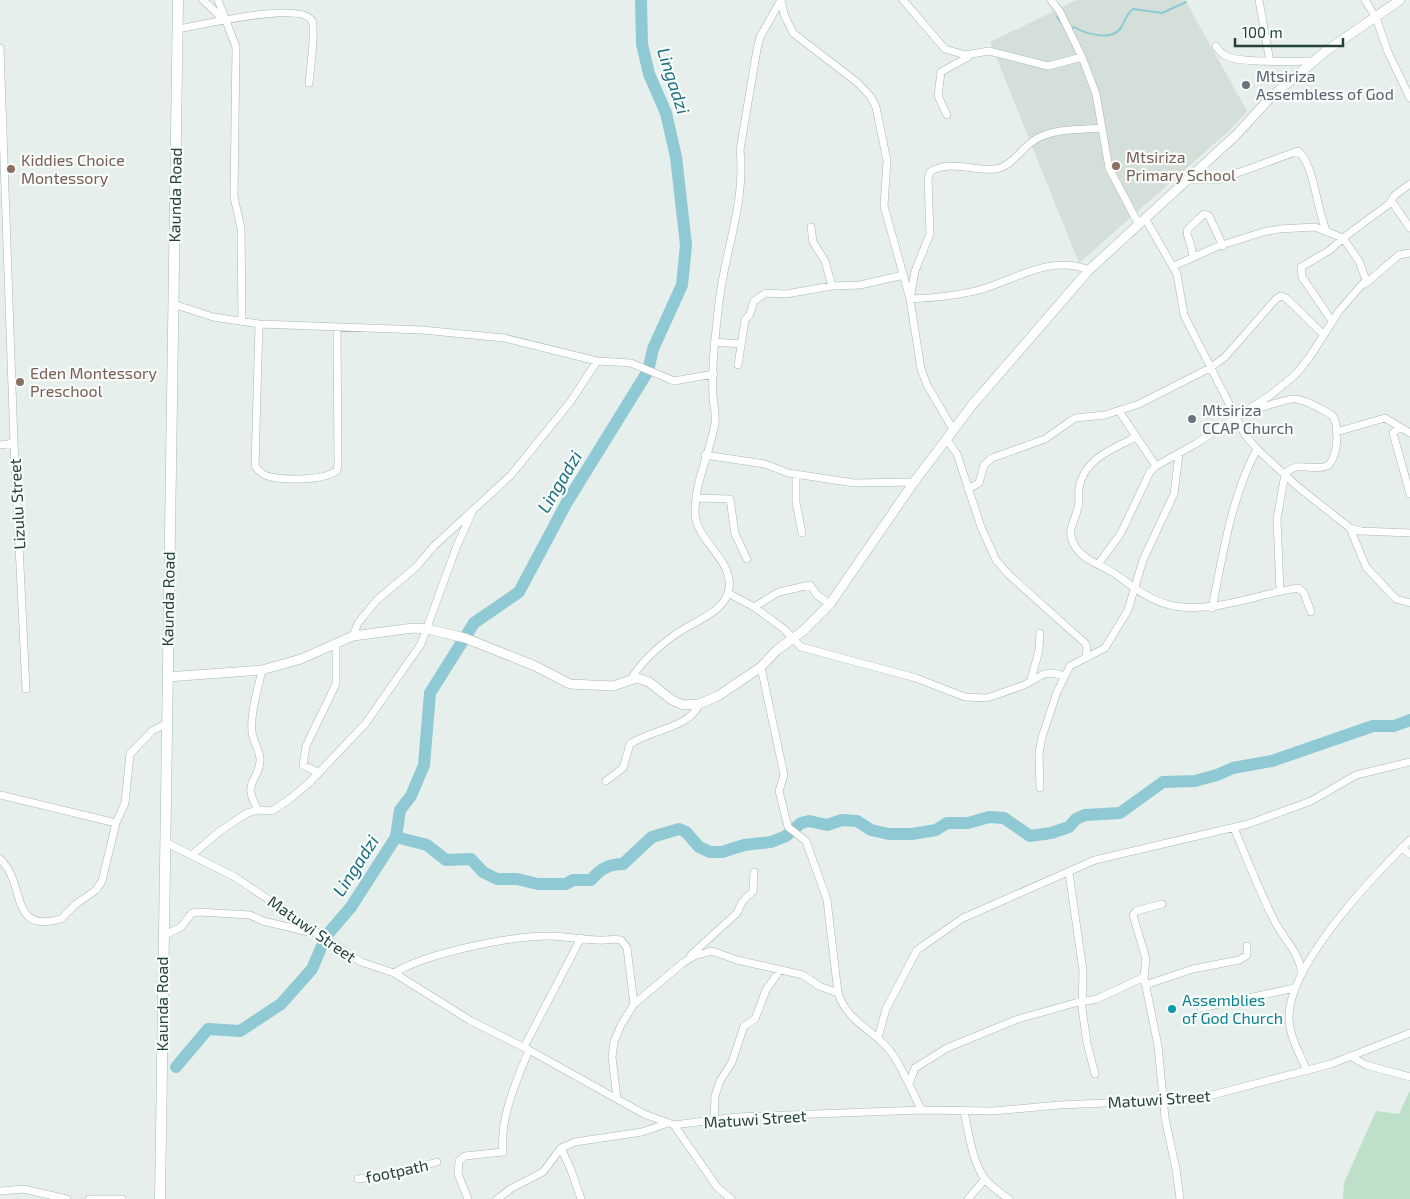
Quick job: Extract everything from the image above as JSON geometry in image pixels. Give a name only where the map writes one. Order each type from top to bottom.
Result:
[{"type":"main road","name":"Kaunda Road","points":[[160,1199],[178,0]]},
{"type":"street","points":[[203,0],[224,21],[232,34],[236,46],[234,197],[241,228],[242,321]]},
{"type":"street","points":[[218,0],[224,21]]},
{"type":"street","points":[[781,0],[784,14],[793,33],[858,83],[873,100],[882,126],[888,161],[884,206],[910,299],[921,369],[927,385],[954,431]]},
{"type":"street","points":[[631,679],[638,668],[664,643],[718,610],[728,593],[729,586],[726,568],[703,537],[697,522],[696,498],[705,455],[715,424],[714,342],[723,277],[737,217],[742,162],[740,150],[757,49],[768,20],[781,0]]},
{"type":"street","points":[[903,0],[944,49],[971,55]]},
{"type":"street","points":[[1051,0],[1060,12],[1082,57],[1096,94],[1109,168],[1141,220],[1174,266],[1183,302],[1184,315],[1210,368],[1257,449],[1316,502],[1350,528],[1361,531],[1410,533]]},
{"type":"street","points":[[1259,0],[1270,62]]},
{"type":"street","points":[[1364,0],[1376,18],[1388,52],[1410,98]]},
{"type":"street","points":[[167,677],[262,670],[301,659],[353,636],[392,630],[427,629],[465,638],[536,666],[570,684],[612,686],[631,679],[649,682],[678,703],[699,704],[726,692],[761,667],[777,650],[792,640],[830,604],[914,482],[979,396],[1088,270],[1236,135],[1271,97],[1313,61],[1400,0]]},
{"type":"street","points":[[178,29],[224,21],[240,16],[291,13],[309,17],[313,26],[309,83]]},
{"type":"street","points":[[1216,46],[1223,54],[1230,57],[1270,62],[1313,61]]},
{"type":"street","name":"Lizulu Street","points":[[0,48],[14,443],[26,690]]},
{"type":"street","points":[[947,115],[938,96],[941,72],[971,55],[989,51],[1048,66],[1082,57]]},
{"type":"street","points":[[910,299],[915,271],[930,234],[928,179],[930,172],[938,169],[961,167],[998,168],[1019,155],[1038,138],[1060,132],[1101,128]]},
{"type":"street","points":[[1187,180],[1218,180],[1298,151],[1310,173],[1319,214],[1328,232]]},
{"type":"street","points":[[1332,321],[1300,270],[1314,258],[1330,250],[1343,238],[1392,202],[1395,195],[1410,184]]},
{"type":"street","points":[[1392,202],[1410,228]]},
{"type":"street","points":[[1193,257],[1186,232],[1188,226],[1204,214],[1209,216],[1223,246]]},
{"type":"street","points":[[811,227],[813,242],[825,261],[832,286]]},
{"type":"street","points":[[1174,266],[1223,246],[1279,228],[1315,227],[1343,238],[1351,248],[1365,275],[1364,285]]},
{"type":"street","points":[[1099,563],[1121,533],[1143,484],[1156,466],[1179,454],[1272,394],[1296,374],[1310,358],[1323,334],[1353,294],[1399,255],[1410,253]]},
{"type":"street","points":[[910,299],[967,293],[1011,277],[1059,264],[1068,263],[1088,270]]},
{"type":"street","points":[[738,365],[745,320],[756,299],[770,292],[786,294],[832,286],[860,285],[904,275]]},
{"type":"street","points":[[968,489],[979,483],[984,465],[992,458],[1045,439],[1075,418],[1119,411],[1139,404],[1210,368],[1224,357],[1260,315],[1281,296],[1295,306],[1323,334]]},
{"type":"street","points":[[173,304],[213,317],[259,324],[422,330],[504,338],[596,361],[631,363],[674,381],[714,374]]},
{"type":"street","points":[[259,324],[255,466],[259,472],[271,477],[326,477],[336,470],[338,464],[337,328]]},
{"type":"street","points":[[714,342],[741,344]]},
{"type":"street","points":[[353,636],[358,623],[377,600],[416,567],[434,546],[472,512],[528,455],[575,395],[596,361]]},
{"type":"street","points":[[1237,415],[1268,407],[1285,399],[1296,399],[1332,415],[1336,424],[1336,447],[1329,465],[1323,468],[1298,466],[1284,474]]},
{"type":"street","points":[[1119,411],[1156,466]]},
{"type":"street","points":[[1336,432],[1385,418],[1410,433]]},
{"type":"street","points":[[1402,429],[1398,429],[1394,433],[1410,494]]},
{"type":"street","points":[[1136,437],[1104,453],[1092,461],[1085,471],[1079,488],[1078,508],[1070,527],[1070,537],[1082,555],[1099,563],[1134,589],[1157,602],[1188,607],[1212,608],[1298,588],[1304,593],[1312,612]]},
{"type":"street","points":[[947,440],[956,454],[996,560],[1009,575],[1085,643],[1087,647],[1086,658]]},
{"type":"street","points":[[0,445],[14,443]]},
{"type":"street","points":[[1212,608],[1228,527],[1246,470],[1257,449]]},
{"type":"street","points":[[1040,788],[1039,754],[1042,737],[1064,676],[1074,662],[1099,653],[1113,638],[1128,610],[1143,560],[1174,494],[1179,454]]},
{"type":"street","points":[[705,455],[765,464],[796,474],[854,483],[914,482]]},
{"type":"street","points":[[796,474],[796,502],[802,533]]},
{"type":"street","points":[[1280,591],[1277,519],[1284,474]]},
{"type":"street","points":[[696,498],[730,499],[736,538],[747,559]]},
{"type":"street","points":[[193,854],[220,831],[247,813],[258,810],[266,812],[277,808],[319,773],[366,723],[418,649],[456,548],[472,512]]},
{"type":"street","points":[[1350,528],[1366,567],[1396,599],[1410,603]]},
{"type":"street","points":[[754,607],[779,592],[810,585],[817,595],[830,604]]},
{"type":"street","points":[[728,593],[754,607],[784,629],[792,640],[801,647],[916,678],[965,697],[986,698],[1024,685],[1044,674],[1053,673],[1064,676]]},
{"type":"street","points":[[1031,680],[1039,650],[1040,633]]},
{"type":"street","points":[[319,773],[303,765],[306,746],[336,684],[336,643]]},
{"type":"street","points":[[761,667],[784,775],[779,791],[788,827],[800,835],[809,848],[827,900],[838,993],[847,1014],[878,1038],[896,1061],[922,1110]]},
{"type":"street","points":[[258,810],[250,792],[251,782],[259,767],[260,759],[252,732],[262,670]]},
{"type":"street","points":[[606,781],[622,768],[630,744],[647,734],[686,720],[692,716],[699,704]]},
{"type":"street","points":[[0,858],[14,879],[24,914],[30,920],[38,922],[61,919],[76,904],[96,890],[102,881],[116,823],[125,803],[132,752],[156,728],[166,727]]},
{"type":"street","points":[[878,1038],[886,1009],[917,950],[947,928],[983,908],[1112,854],[1234,828],[1312,801],[1365,772],[1410,762]]},
{"type":"street","points":[[0,795],[116,823]]},
{"type":"street","points":[[1234,828],[1275,921],[1294,947],[1301,964],[1302,974]]},
{"type":"street","points":[[1307,1071],[1290,1027],[1290,1005],[1295,988],[1317,948],[1355,899],[1410,840]]},
{"type":"street","name":"Matuwi Street","points":[[165,842],[193,854],[272,900],[316,933],[360,962],[394,974],[470,1021],[527,1048],[666,1124],[922,1110],[964,1112],[1198,1099],[1307,1071],[1410,1033]]},
{"type":"street","points":[[1401,848],[1410,854]]},
{"type":"street","points":[[617,1098],[612,1048],[621,1025],[634,1004],[738,913],[742,902],[753,891],[754,872]]},
{"type":"street","points":[[1069,873],[1083,971],[1082,1002],[1087,1042],[1095,1074]]},
{"type":"street","points":[[1162,904],[1134,912],[1133,918],[1146,959],[1144,981],[1158,1046],[1163,1101],[1180,1199]]},
{"type":"street","points":[[163,936],[181,927],[192,914],[198,912],[250,915],[271,924],[316,933]]},
{"type":"street","points":[[394,974],[406,966],[443,954],[515,939],[547,936],[598,940],[616,939],[625,943],[634,1004]]},
{"type":"street","points":[[468,1199],[458,1174],[459,1161],[465,1156],[503,1152],[501,1137],[527,1048],[581,938]]},
{"type":"street","points":[[909,1084],[915,1068],[947,1048],[1018,1019],[1097,999],[1144,981],[1239,960],[1247,954],[1247,946]]},
{"type":"street","points":[[684,962],[699,954],[712,951],[737,960],[807,976],[820,986],[838,993]]},
{"type":"street","points":[[714,1120],[715,1096],[720,1081],[732,1062],[742,1030],[746,1024],[755,1018],[766,990],[780,970]]},
{"type":"street","points":[[1201,1008],[1295,988]]},
{"type":"street","points":[[1350,1056],[1366,1065],[1410,1077]]},
{"type":"street","points":[[964,1112],[974,1151],[985,1179],[1009,1199]]},
{"type":"street","points":[[497,1199],[512,1188],[543,1172],[561,1148],[575,1142],[642,1132],[666,1124]]},
{"type":"street","points":[[674,1125],[717,1186],[731,1199]]},
{"type":"street","points":[[561,1148],[572,1170],[581,1199]]},
{"type":"street","name":"footpath","points":[[358,1179],[391,1175],[437,1162]]},
{"type":"street","points":[[968,1199],[985,1179]]},
{"type":"street","points":[[0,1191],[23,1189],[67,1199]]},
{"type":"street","points":[[89,1199],[122,1199]]},
{"type":"shaded area","name":"Mtsiriza Primary School","points":[[1077,0],[1185,0],[1247,111],[1230,130],[1079,263],[990,42]]},
{"type":"green space","points":[[1410,1090],[1410,1199],[1343,1199],[1344,1183],[1376,1111],[1399,1114]]},
{"type":"waterway","name":"Lingadzi","points":[[327,935],[351,907],[396,837],[400,810],[411,796],[424,765],[430,693],[474,623],[519,592],[567,502],[648,371],[653,349],[682,285],[686,245],[676,157],[666,113],[649,74],[642,44],[641,0]]},
{"type":"waterway","points":[[1070,29],[1074,27],[1091,34],[1110,35],[1120,29],[1133,9],[1162,13],[1186,2]]},
{"type":"waterway","points":[[1057,17],[1066,29]]},
{"type":"waterway","points":[[396,837],[427,845],[446,860],[471,859],[483,872],[497,879],[517,879],[538,884],[566,884],[573,880],[591,880],[605,868],[623,864],[652,837],[679,829],[686,832],[699,847],[710,852],[722,852],[744,845],[771,842],[786,836],[801,823],[809,821],[827,825],[842,820],[857,821],[871,830],[889,834],[912,834],[936,830],[947,823],[968,823],[989,817],[1004,818],[1030,836],[1051,833],[1069,827],[1076,819],[1085,815],[1120,813],[1163,782],[1195,781],[1233,768],[1272,761],[1373,726],[1394,726],[1410,720]]},
{"type":"waterway","points":[[176,1067],[208,1029],[240,1031],[281,1004],[312,969],[324,941]]},
{"type":"place","name":"Mtsiriza Assembless of God","points":[[1246,85]]},
{"type":"place","name":"Mtsiriza Primary School","points":[[1116,166]]},
{"type":"place","name":"Kiddies Choice Montessory","points":[[11,169]]},
{"type":"place","name":"Eden Montessory Preschool","points":[[20,382]]},
{"type":"place","name":"Mtsiriza CCAP Church","points":[[1192,419]]},
{"type":"place","name":"Assemblies of God Church","points":[[1172,1009]]}]
